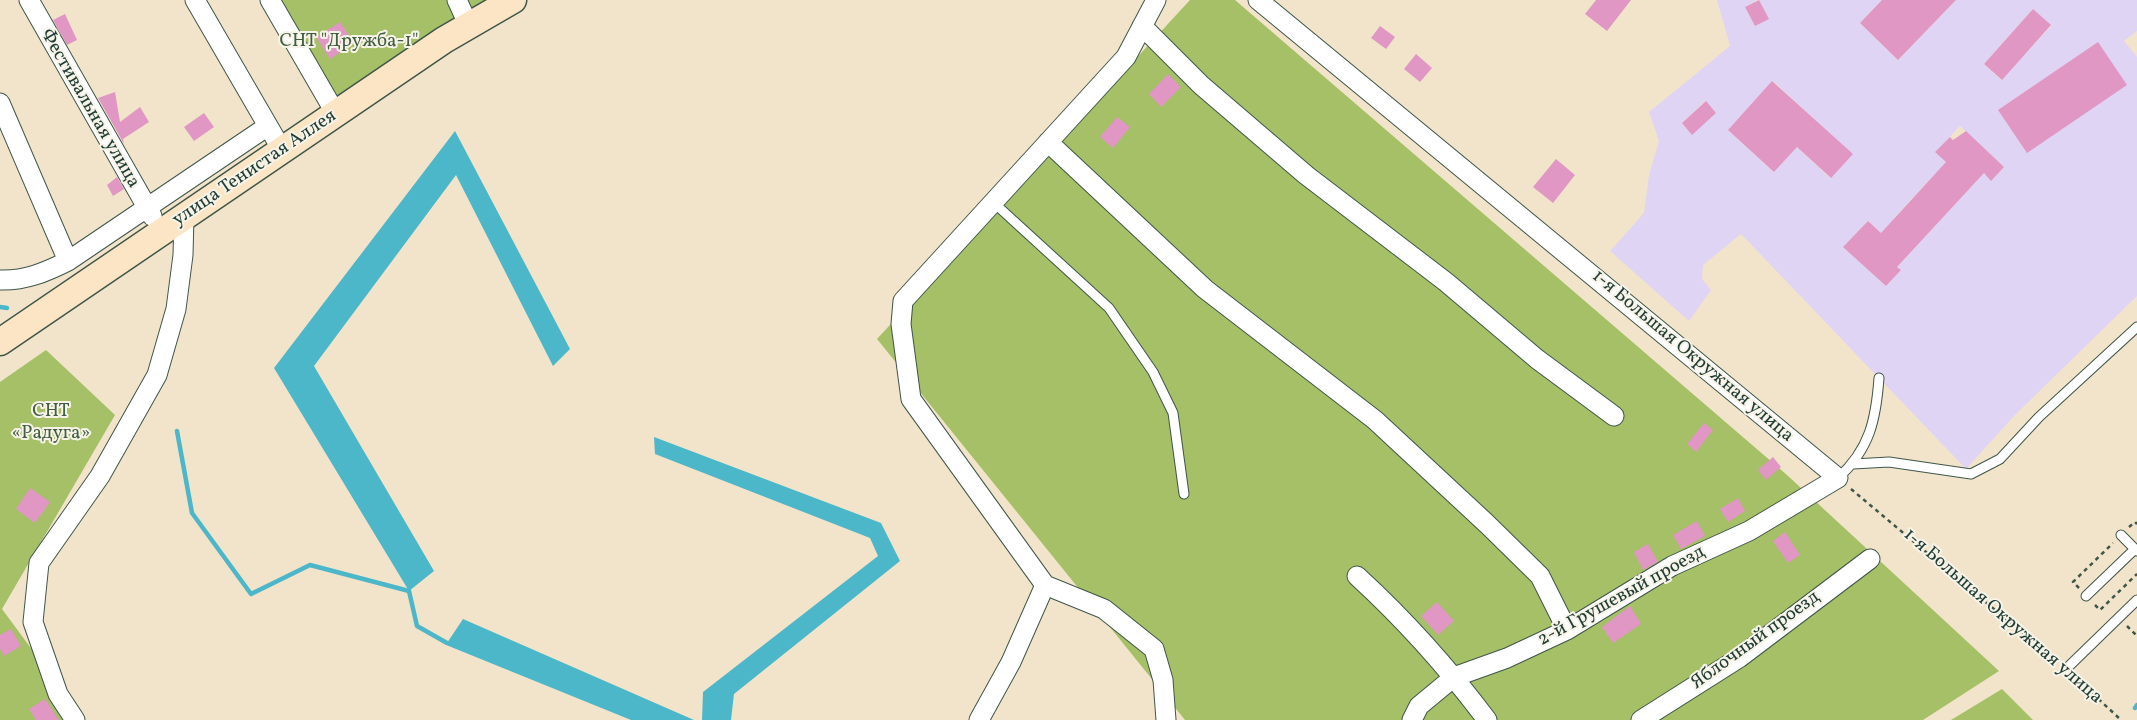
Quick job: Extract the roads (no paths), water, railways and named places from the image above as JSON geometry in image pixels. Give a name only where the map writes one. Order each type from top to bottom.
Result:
[{"type":"main road","name":"улица Тенистая Аллея","points":[[0,342],[336,114],[469,26],[513,0]]},
{"type":"street","name":"Фестивальная улица","points":[[29,0],[149,212]]},
{"type":"street","points":[[195,0],[282,150]]},
{"type":"street","points":[[270,0],[336,114]]},
{"type":"street","points":[[457,0],[469,26]]},
{"type":"street","points":[[1156,0],[1126,57],[903,301],[902,333],[911,399],[1045,585],[1104,609],[1154,649],[1163,680],[1166,720]]},
{"type":"street","name":"1-я Большая Окружная улица","points":[[1258,0],[1838,478]]},
{"type":"street","points":[[1142,26],[1201,85],[1306,175],[1446,282],[1537,358],[1614,416]]},
{"type":"street","points":[[0,104],[11,134],[38,188],[68,261]]},
{"type":"street","points":[[0,280],[16,280],[36,275],[68,261],[149,212],[268,126]]},
{"type":"street","points":[[1048,142],[1206,289],[1375,420],[1487,524],[1540,576],[1568,630]]},
{"type":"street","points":[[75,720],[58,694],[33,622],[39,564],[100,476],[157,375],[176,309],[183,256],[184,216]]},
{"type":"street","name":"2-й Грушевый проезд","points":[[1412,720],[1419,706],[1454,677],[1507,658],[1568,630],[1672,566],[1749,531],[1838,478]]},
{"type":"street","name":"Яблочный проезд","points":[[1641,720],[1739,658],[1870,559]]},
{"type":"street","points":[[1357,576],[1393,609],[1454,677],[1487,720]]},
{"type":"street","points":[[979,720],[1011,662],[1045,585]]},
{"type":"lane","points":[[993,202],[1108,308],[1152,372],[1173,413],[1184,494]]},
{"type":"lane","points":[[1853,464],[1888,462],[1971,474],[2000,459],[2039,417],[2137,327]]},
{"type":"lane","points":[[1838,478],[1853,464],[1867,439],[1875,418],[1879,378]]},
{"type":"lane","points":[[2086,596],[2136,550],[2122,535]]},
{"type":"lane","points":[[2066,669],[2137,600]]},
{"type":"water","points":[[455,131],[570,349],[553,366],[456,175],[314,366],[434,571],[409,591],[274,368]]},
{"type":"water","points":[[654,437],[881,523],[900,561],[734,694],[731,720],[702,720],[703,692],[878,556],[870,538],[655,454]]},
{"type":"water","points":[[463,619],[694,720],[637,720],[447,643]]},
{"type":"waterway","points":[[0,307],[7,308]]},
{"type":"waterway","points":[[177,431],[192,513],[251,594],[310,565],[409,591],[417,626],[447,643],[637,720]]},
{"type":"park label","name":"СНТ \"Дружба-1\"","points":[[349,43]]},
{"type":"park label","name":"СНТ «Радуга»","points":[[51,424]]}]
